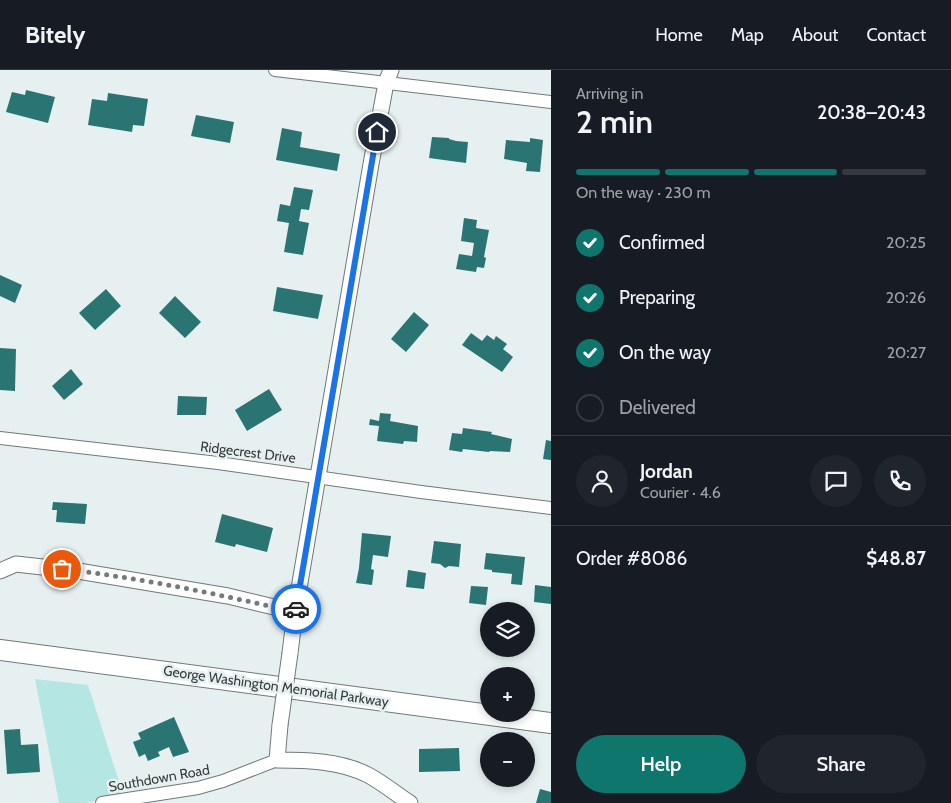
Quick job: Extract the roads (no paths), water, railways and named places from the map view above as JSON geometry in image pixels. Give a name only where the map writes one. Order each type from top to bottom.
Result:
[{"type":"main road","name":"George Washington Memorial Parkway","points":[[0,650],[551,723]]},
{"type":"street","points":[[275,70],[389,76],[551,102]]},
{"type":"street","points":[[389,76],[371,164],[295,612],[277,760],[303,760],[356,770],[378,781],[410,803]]},
{"type":"street","name":"Ridgecrest Drive","points":[[0,438],[318,476],[421,492],[551,508]]},
{"type":"street","points":[[0,562],[78,571],[182,587],[295,612]]},
{"type":"street","points":[[0,571],[16,564]]},
{"type":"street","name":"Southdown Road","points":[[102,803],[198,788],[224,781],[277,760]]}]
